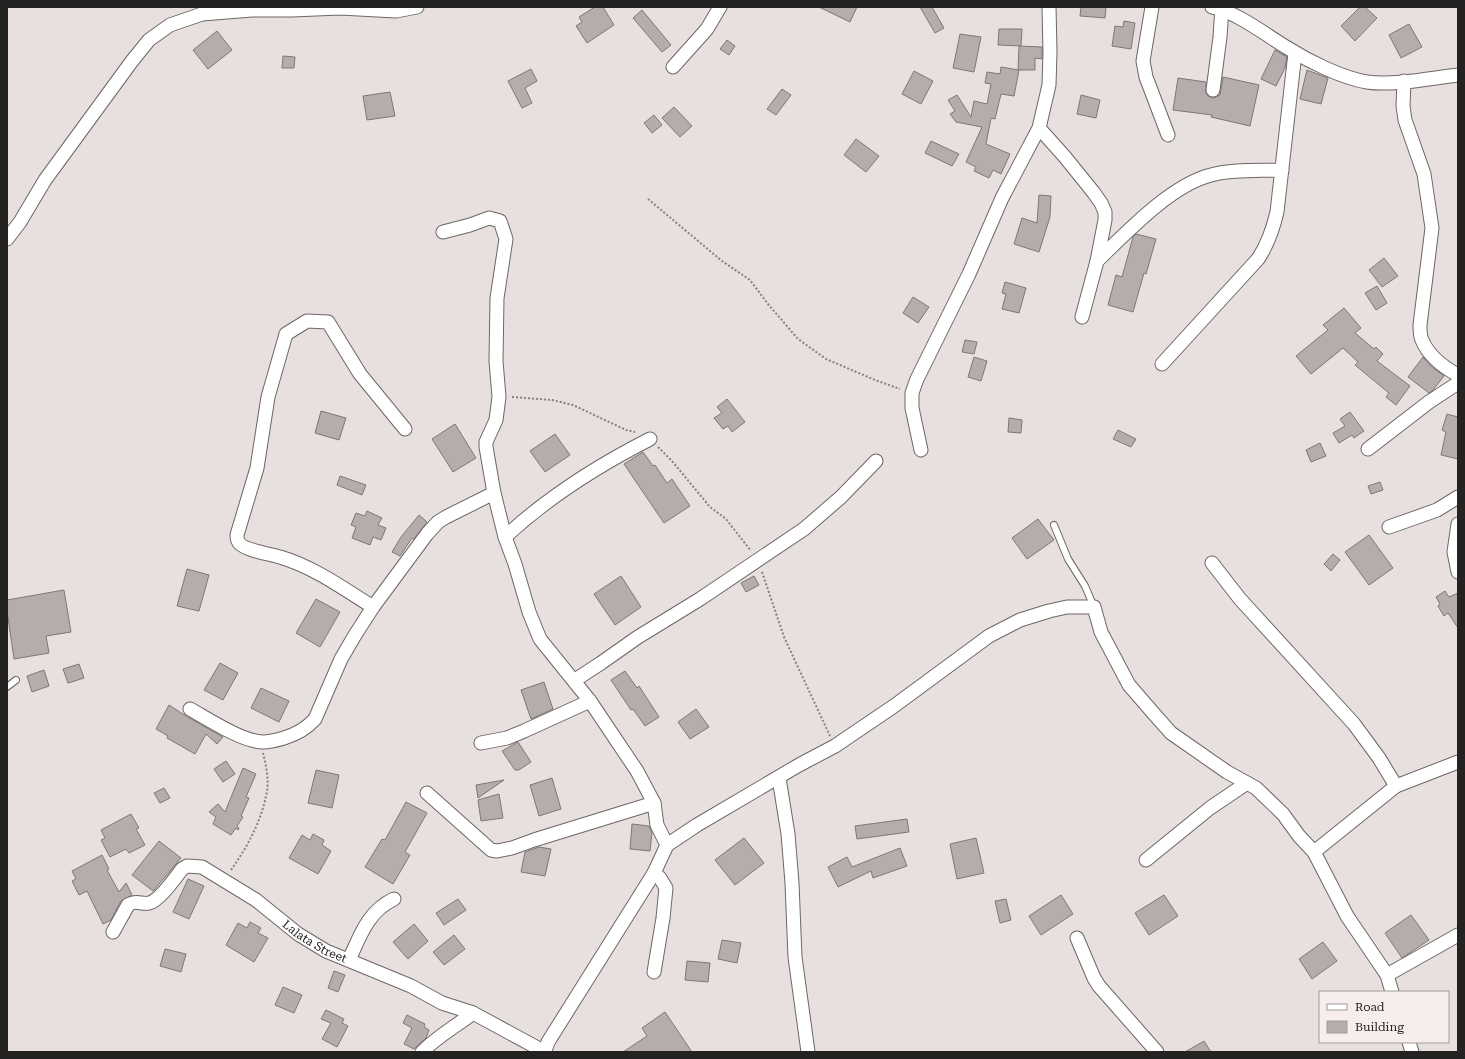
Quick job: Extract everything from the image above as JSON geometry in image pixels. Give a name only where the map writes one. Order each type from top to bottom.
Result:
[{"type":"street","points":[[7,239],[20,222],[44,180],[132,61],[149,40],[170,25],[202,14],[252,10],[340,8],[396,11],[416,7]]},
{"type":"street","points":[[673,67],[707,29],[720,7]]},
{"type":"street","points":[[921,450],[912,408],[912,393],[917,379],[969,274],[1002,198],[1039,128],[1049,85],[1049,7]]},
{"type":"street","points":[[1152,7],[1143,61],[1146,77],[1168,135]]},
{"type":"street","points":[[1218,8],[1249,24],[1295,53],[1344,76],[1368,82],[1386,83],[1458,75]]},
{"type":"street","points":[[1213,90],[1220,36],[1218,8]]},
{"type":"street","points":[[1162,364],[1258,259],[1273,230],[1277,212],[1295,53]]},
{"type":"street","points":[[1404,81],[1403,106],[1405,120],[1424,174],[1432,228],[1420,324],[1421,339],[1430,354],[1439,363],[1458,375]]},
{"type":"street","points":[[1039,128],[1094,192],[1105,212],[1105,220],[1097,261],[1082,317]]},
{"type":"street","points":[[1097,261],[1158,205],[1192,182],[1225,172],[1282,170]]},
{"type":"street","points":[[443,232],[470,226],[489,218],[500,221],[506,239],[497,298],[496,361],[499,397],[496,420],[486,442],[494,493],[505,537],[515,564],[529,612],[540,639],[590,700],[637,771],[654,803],[657,825],[667,845]]},
{"type":"street","points":[[373,607],[314,572],[283,558],[252,550],[241,545],[238,541],[237,535],[257,468],[268,397],[286,334],[307,321],[328,322],[360,374],[405,429]]},
{"type":"street","points":[[1368,449],[1429,402],[1458,383]]},
{"type":"street","points":[[505,537],[531,514],[570,484],[606,462],[650,439]]},
{"type":"street","points":[[574,680],[638,637],[700,599],[804,529],[841,497],[876,461]]},
{"type":"street","points":[[190,709],[248,740],[261,742],[270,742],[288,737],[309,726],[316,719],[342,659],[355,635],[373,607],[427,534],[438,522],[458,510],[494,493]]},
{"type":"street","points":[[1389,527],[1437,510],[1458,497]]},
{"type":"street","points":[[1458,524],[1454,552],[1458,572]]},
{"type":"street","points":[[1212,563],[1240,600],[1354,724],[1379,758],[1396,786]]},
{"type":"street","points":[[545,1052],[548,1042],[654,873],[667,845],[697,825],[799,765],[835,746],[894,706],[989,636],[1027,618],[1067,607],[1094,607],[1101,632],[1129,685],[1171,733],[1227,772],[1256,788],[1283,814],[1314,852],[1347,916],[1387,975],[1392,991]]},
{"type":"street","points":[[481,743],[507,738],[590,700]]},
{"type":"street","points":[[1314,852],[1396,786],[1458,762]]},
{"type":"street","points":[[779,778],[788,834],[792,883],[795,957],[808,1052]]},
{"type":"street","points":[[1146,860],[1210,808],[1247,783]]},
{"type":"street","points":[[427,793],[491,850],[497,852],[654,803]]},
{"type":"street","name":"Lalata Street","points":[[113,932],[128,905],[138,901],[151,903],[182,869],[187,866],[202,868],[256,900],[298,934],[326,952],[411,986],[442,1003],[473,1013],[545,1052]]},
{"type":"street","points":[[654,873],[660,878],[666,888],[663,918],[654,972]]},
{"type":"street","points":[[348,960],[376,910],[384,903],[394,899]]},
{"type":"street","points":[[1387,975],[1458,935]]},
{"type":"street","points":[[1077,938],[1098,986],[1157,1052]]},
{"type":"street","points":[[422,1052],[445,1031],[473,1013]]},
{"type":"lane","points":[[1054,525],[1068,559],[1085,586],[1094,607]]},
{"type":"lane","points":[[7,687],[16,680]]},
{"type":"path","points":[[648,199],[722,261],[750,280],[798,339],[826,359],[875,380],[912,393]]},
{"type":"path","points":[[758,560],[784,637],[835,746]]},
{"type":"path","points":[[223,880],[242,854],[260,818],[267,790],[266,769],[261,742]]},
{"type":"building","points":[[595,7],[603,7],[614,25],[587,43],[576,26],[582,22],[579,17]]},
{"type":"building","points":[[819,7],[857,7],[850,22]]},
{"type":"building","points":[[920,7],[932,7],[944,28],[935,33]]},
{"type":"building","points":[[1081,7],[1106,7],[1105,18],[1080,16]]},
{"type":"building","points":[[1360,7],[1365,7],[1377,18],[1355,41],[1341,26]]},
{"type":"building","points":[[642,10],[671,45],[662,52],[633,18]]},
{"type":"building","points":[[1124,21],[1135,23],[1131,49],[1112,46],[1115,26],[1123,27]]},
{"type":"building","points":[[1409,24],[1422,47],[1401,58],[1389,35]]},
{"type":"building","points":[[999,29],[1022,29],[1021,46],[998,45]]},
{"type":"building","points":[[217,31],[232,50],[208,69],[193,50]]},
{"type":"building","points":[[960,34],[981,37],[974,72],[953,68]]},
{"type":"building","points":[[727,40],[735,46],[729,55],[720,49]]},
{"type":"building","points":[[1019,46],[1042,47],[1042,59],[1035,58],[1035,70],[1018,70]]},
{"type":"building","points":[[1275,50],[1287,57],[1285,68],[1276,86],[1261,79]]},
{"type":"building","points":[[283,56],[295,57],[294,68],[282,68]]},
{"type":"building","points":[[1001,67],[1019,70],[1014,96],[1001,94],[995,119],[991,118],[986,144],[1010,154],[1001,174],[993,170],[989,178],[974,171],[976,167],[966,162],[982,127],[956,122],[950,114],[955,111],[948,100],[957,95],[971,117],[974,101],[987,104],[991,84],[985,83],[987,72],[1000,74]]},
{"type":"building","points":[[531,69],[537,81],[525,88],[532,103],[522,108],[508,81]]},
{"type":"building","points":[[1307,70],[1328,78],[1321,104],[1300,99]]},
{"type":"building","points":[[914,71],[933,81],[921,104],[902,94]]},
{"type":"building","points":[[1223,77],[1259,85],[1250,126],[1211,117],[1212,115],[1173,110],[1178,78],[1206,82],[1206,93],[1212,98],[1220,95]]},
{"type":"building","points":[[782,89],[791,95],[776,115],[767,109]]},
{"type":"building","points":[[390,92],[395,116],[367,120],[363,96]]},
{"type":"building","points":[[1081,95],[1100,100],[1096,118],[1077,114]]},
{"type":"building","points":[[674,107],[692,126],[680,137],[662,118]]},
{"type":"building","points":[[654,115],[662,125],[652,133],[644,123]]},
{"type":"building","points":[[856,139],[879,156],[866,172],[844,155]]},
{"type":"building","points":[[931,141],[959,154],[952,166],[925,153]]},
{"type":"building","points":[[1039,195],[1051,196],[1050,217],[1039,252],[1014,244],[1022,218],[1037,223]]},
{"type":"building","points":[[1136,234],[1156,239],[1146,274],[1144,273],[1133,312],[1108,305],[1116,275],[1122,277],[1133,237]]},
{"type":"building","points":[[1384,258],[1398,276],[1382,287],[1369,270]]},
{"type":"building","points":[[1005,282],[1026,288],[1019,313],[1002,309],[1006,294],[1002,293]]},
{"type":"building","points":[[1377,286],[1387,303],[1376,310],[1365,293]]},
{"type":"building","points":[[913,297],[929,307],[918,323],[903,313]]},
{"type":"building","points":[[1344,308],[1361,328],[1355,333],[1374,349],[1376,347],[1383,354],[1377,361],[1410,386],[1396,405],[1386,397],[1389,393],[1355,365],[1358,362],[1343,348],[1311,374],[1296,356],[1328,330],[1323,325]]},
{"type":"building","points":[[965,340],[977,342],[974,354],[962,352]]},
{"type":"building","points":[[974,357],[987,361],[981,381],[968,377]]},
{"type":"building","points":[[1423,357],[1432,367],[1444,376],[1429,393],[1408,377]]},
{"type":"building","points":[[727,399],[745,422],[732,432],[728,426],[723,429],[714,418],[722,413],[717,407]]},
{"type":"building","points":[[321,411],[346,418],[339,440],[315,433]]},
{"type":"building","points":[[1350,412],[1364,431],[1354,438],[1352,435],[1339,443],[1333,433],[1345,426],[1340,419]]},
{"type":"building","points":[[1447,414],[1458,417],[1458,459],[1441,455],[1446,432],[1442,430]]},
{"type":"building","points":[[1009,418],[1022,420],[1021,433],[1008,432]]},
{"type":"building","points":[[455,424],[476,458],[453,472],[432,439]]},
{"type":"building","points":[[1118,430],[1136,439],[1131,447],[1113,439]]},
{"type":"building","points":[[555,434],[570,455],[545,472],[530,451]]},
{"type":"building","points":[[1320,443],[1326,456],[1311,462],[1306,450]]},
{"type":"building","points":[[643,452],[653,466],[655,465],[667,483],[672,479],[690,506],[664,523],[624,464]]},
{"type":"building","points":[[340,476],[366,485],[362,495],[337,485]]},
{"type":"building","points":[[1380,482],[1383,490],[1371,494],[1368,486]]},
{"type":"building","points":[[367,511],[382,518],[378,525],[386,528],[381,540],[373,537],[370,545],[352,538],[356,527],[351,525],[356,513],[365,516]]},
{"type":"building","points":[[419,515],[427,522],[414,539],[412,538],[400,556],[392,552],[401,537]]},
{"type":"building","points":[[1038,519],[1054,540],[1027,559],[1012,538]]},
{"type":"building","points":[[1369,535],[1393,568],[1369,585],[1345,552]]},
{"type":"building","points":[[1333,554],[1340,560],[1331,571],[1324,564]]},
{"type":"building","points":[[187,569],[209,575],[199,611],[177,606]]},
{"type":"building","points":[[621,576],[641,607],[615,625],[594,594]]},
{"type":"building","points":[[754,576],[759,585],[746,592],[741,583]]},
{"type":"building","points":[[64,590],[71,632],[46,636],[49,653],[14,659],[7,611],[7,600]]},
{"type":"building","points":[[1445,591],[1449,597],[1458,593],[1458,628],[1448,613],[1444,616],[1438,606],[1440,604],[1436,597]]},
{"type":"building","points":[[316,599],[340,612],[320,647],[296,633]]},
{"type":"building","points":[[220,663],[238,673],[223,700],[204,690]]},
{"type":"building","points":[[79,664],[84,678],[68,683],[63,669]]},
{"type":"building","points":[[44,670],[49,686],[32,692],[27,676]]},
{"type":"building","points":[[625,671],[637,688],[639,686],[659,717],[645,726],[633,709],[631,710],[611,680]]},
{"type":"building","points":[[544,682],[553,709],[531,719],[521,690]]},
{"type":"building","points":[[261,688],[289,701],[279,722],[251,708]]},
{"type":"building","points":[[169,705],[223,737],[217,744],[206,734],[195,754],[167,738],[168,736],[156,729]]},
{"type":"building","points":[[696,709],[709,727],[690,739],[678,722]]},
{"type":"building","points":[[518,742],[531,762],[519,770],[515,770],[502,751]]},
{"type":"building","points":[[226,761],[235,774],[223,782],[214,769]]},
{"type":"building","points":[[243,768],[256,774],[246,797],[249,798],[241,816],[243,817],[237,826],[239,828],[238,830],[236,828],[231,835],[213,824],[216,817],[209,812],[218,804],[225,812]]},
{"type":"building","points":[[316,770],[339,775],[332,808],[308,803]]},
{"type":"building","points":[[552,778],[561,809],[539,816],[530,785]]},
{"type":"building","points":[[504,780],[478,798],[476,785]]},
{"type":"building","points":[[164,788],[170,798],[160,803],[154,793]]},
{"type":"building","points":[[499,794],[503,818],[481,821],[478,800]]},
{"type":"building","points":[[406,802],[427,813],[405,852],[410,855],[393,884],[365,867],[382,839],[385,840]]},
{"type":"building","points":[[131,814],[139,828],[136,829],[145,845],[129,853],[126,849],[110,857],[101,840],[105,838],[101,830]]},
{"type":"building","points":[[907,819],[909,832],[857,839],[855,826]]},
{"type":"building","points":[[632,824],[649,826],[652,833],[650,851],[630,849]]},
{"type":"building","points":[[313,834],[324,840],[322,845],[331,851],[318,874],[289,858],[302,835],[310,840]]},
{"type":"building","points":[[744,838],[764,863],[735,885],[715,860]]},
{"type":"building","points":[[976,838],[984,873],[957,879],[950,844]]},
{"type":"building","points":[[159,841],[181,858],[153,891],[132,875]]},
{"type":"building","points":[[539,847],[551,849],[545,876],[521,872],[525,852]]},
{"type":"building","points":[[900,848],[907,866],[873,878],[871,871],[838,887],[828,867],[847,857],[852,867]]},
{"type":"building","points":[[102,855],[109,869],[107,870],[119,892],[126,883],[132,895],[121,901],[111,920],[103,924],[87,891],[79,895],[72,881],[76,879],[72,871]]},
{"type":"building","points":[[188,879],[204,886],[189,919],[173,912]]},
{"type":"building","points":[[1061,895],[1073,914],[1041,935],[1029,916]]},
{"type":"building","points":[[1164,895],[1178,916],[1149,935],[1135,913]]},
{"type":"building","points":[[458,899],[466,910],[444,925],[436,913]]},
{"type":"building","points":[[1006,899],[1011,920],[1000,923],[995,901]]},
{"type":"building","points":[[1411,915],[1429,940],[1402,958],[1385,933]]},
{"type":"building","points":[[250,922],[261,928],[258,933],[268,938],[254,962],[226,945],[238,923],[247,928]]},
{"type":"building","points":[[414,924],[428,941],[408,959],[393,942]]},
{"type":"building","points":[[454,935],[465,949],[444,965],[433,952]]},
{"type":"building","points":[[722,940],[741,943],[737,963],[718,959]]},
{"type":"building","points":[[1323,942],[1337,961],[1312,979],[1299,959]]},
{"type":"building","points":[[165,949],[186,954],[181,972],[160,966]]},
{"type":"building","points":[[687,961],[710,963],[708,982],[685,980]]},
{"type":"building","points":[[334,971],[345,975],[338,992],[328,988]]},
{"type":"building","points":[[283,987],[302,995],[294,1013],[275,1005]]},
{"type":"building","points":[[326,1010],[344,1019],[342,1023],[348,1026],[337,1047],[322,1039],[331,1023],[321,1019]]},
{"type":"building","points":[[665,1012],[692,1052],[623,1052],[647,1036],[642,1028]]},
{"type":"building","points":[[407,1015],[425,1024],[424,1027],[429,1030],[426,1038],[414,1049],[404,1044],[412,1028],[403,1023]]},
{"type":"building","points":[[1204,1041],[1211,1052],[1185,1052]]}]
